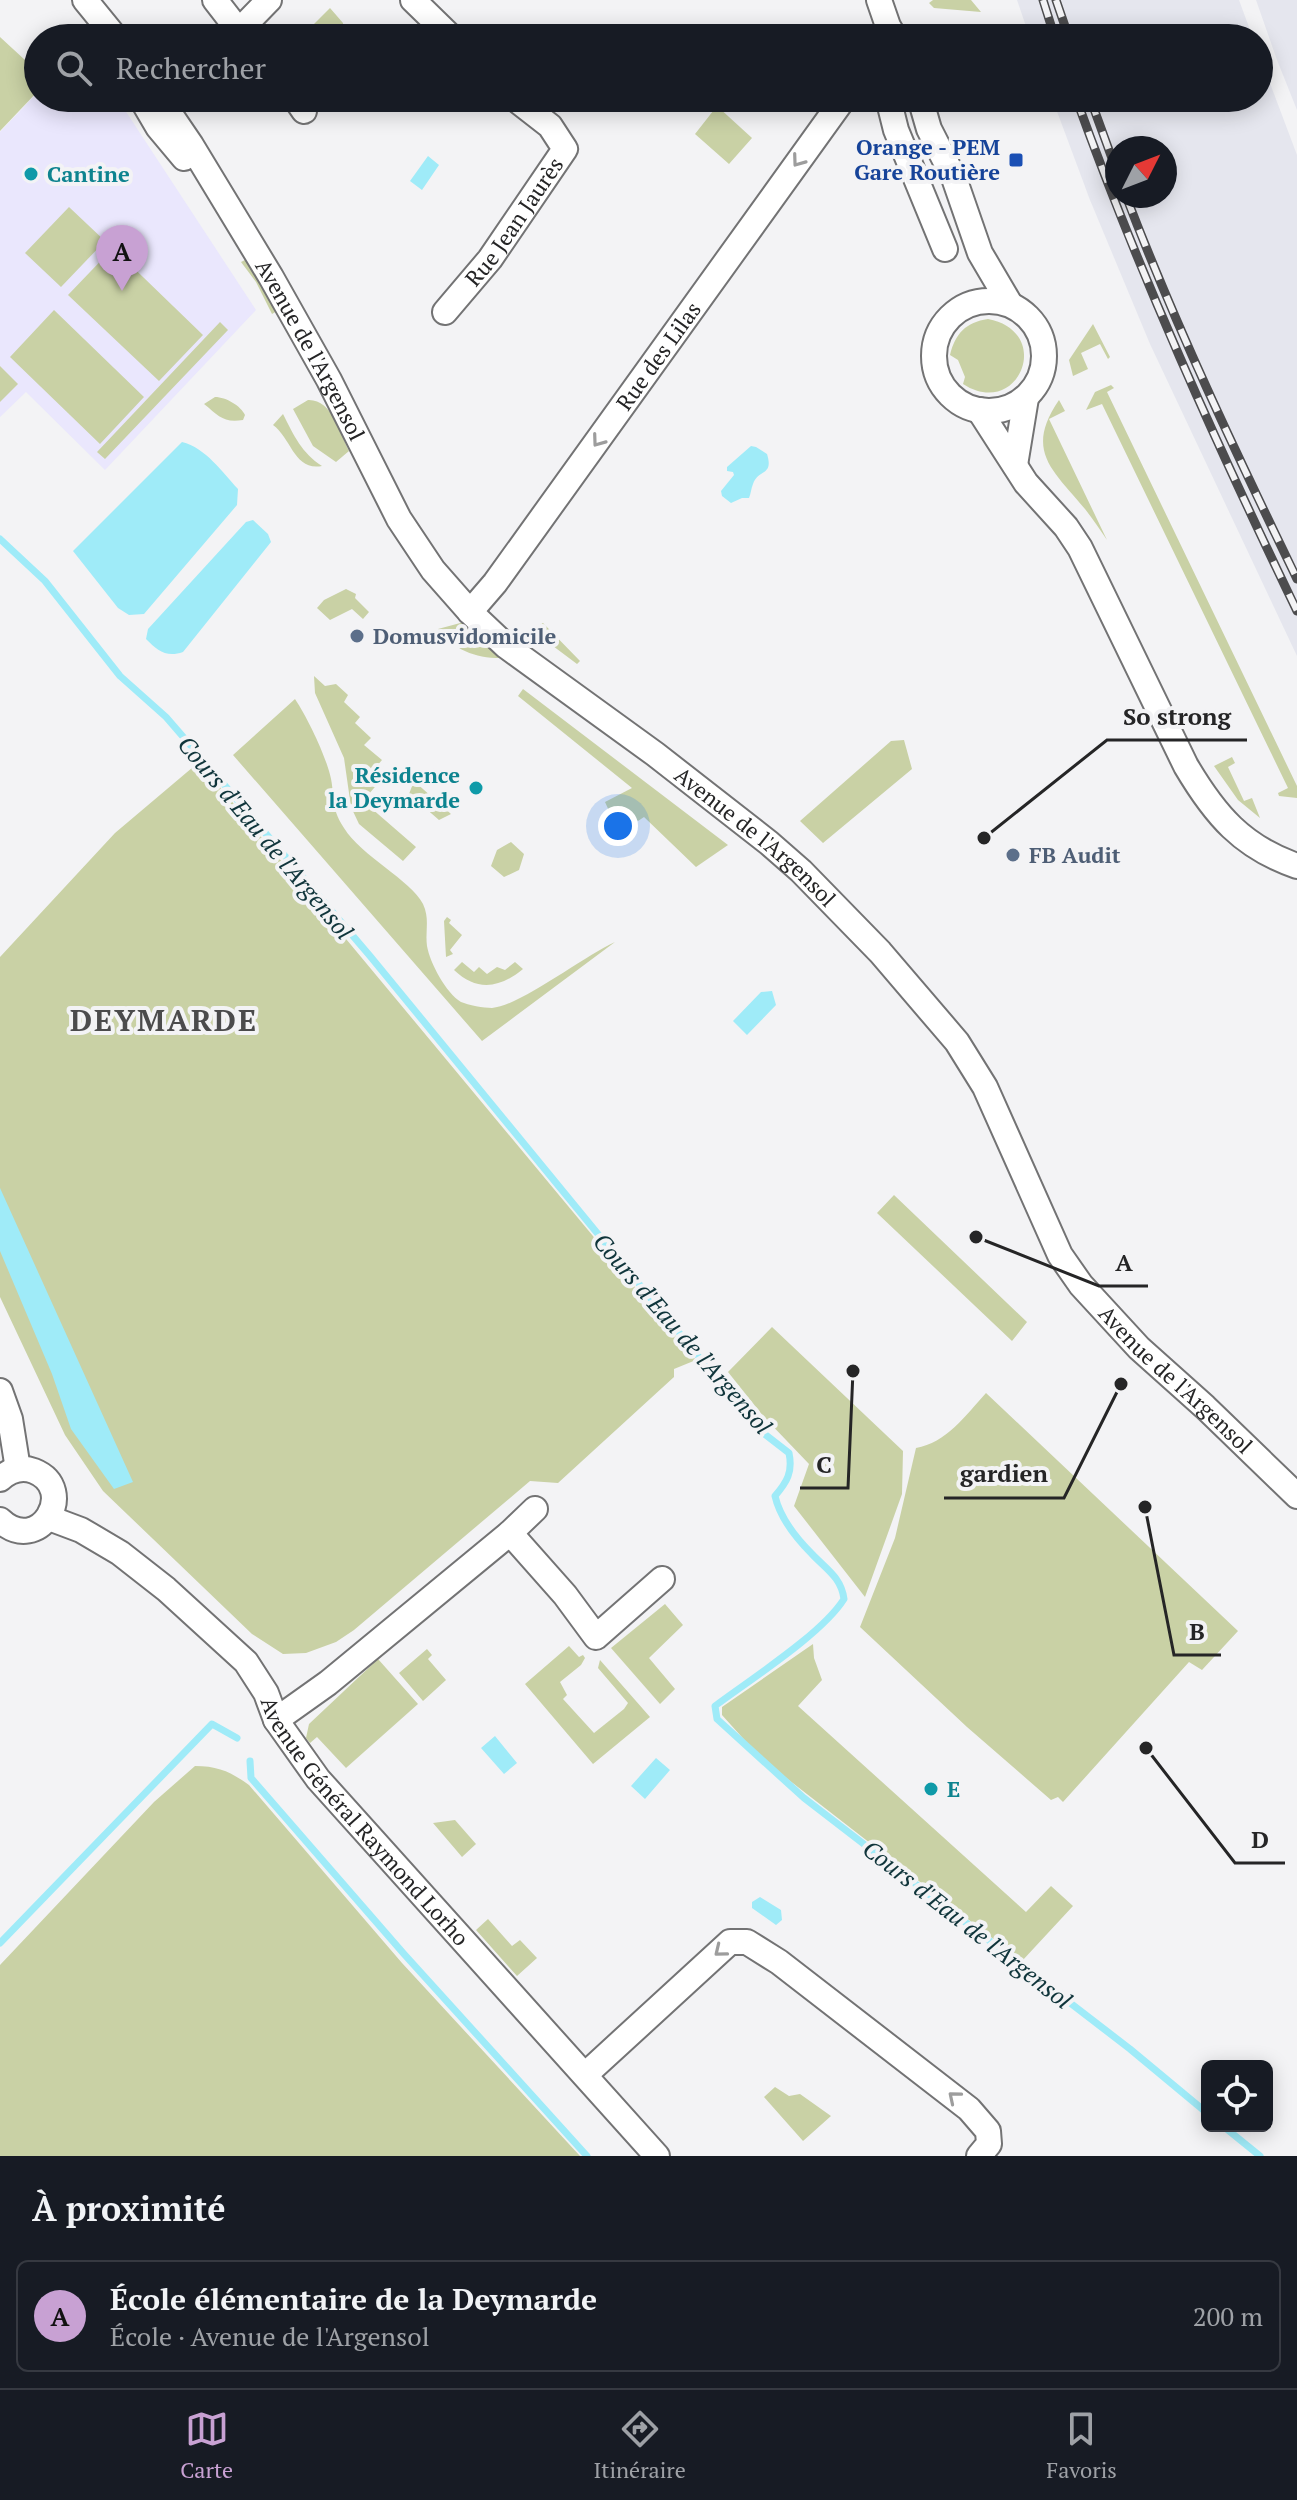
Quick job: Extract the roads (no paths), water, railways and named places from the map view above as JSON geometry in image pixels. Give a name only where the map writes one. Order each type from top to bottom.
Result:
[{"type":"street","points":[[85,0],[105,24]]},
{"type":"street","points":[[215,0],[232,24]]},
{"type":"street","points":[[250,24],[269,0]]},
{"type":"street","points":[[413,0],[438,24]]},
{"type":"street","points":[[879,0],[887,24]]},
{"type":"street","name":"Avenue de l'Argensol","points":[[165,112],[245,232],[329,380],[399,519],[433,570],[470,612],[506,646],[655,754],[769,843],[801,871],[880,952],[957,1042],[985,1087],[1060,1255],[1081,1285],[1139,1348],[1297,1496]]},
{"type":"street","name":"Rue Jean Jaurès","points":[[445,312],[490,259],[565,149],[550,126],[532,112]]},
{"type":"street","name":"Rue des Lilas","points":[[470,612],[495,583],[834,112]]},
{"type":"street","points":[[892,112],[945,249]]},
{"type":"street","points":[[924,112],[929,129],[954,178],[980,253],[1010,304],[1035,325],[1044,352],[1040,377],[1026,398],[1015,465]]},
{"type":"street","points":[[967,305],[980,253]]},
{"type":"street","points":[[1010,304],[981,301],[952,314],[941,328],[935,344],[934,362],[939,379],[948,393],[962,404],[979,410],[996,411],[1026,398]]},
{"type":"street","points":[[979,410],[1032,491],[1066,527],[1080,548],[1186,766],[1205,798],[1249,844],[1297,866]]},
{"type":"street","points":[[0,1391],[10,1419],[9,1474],[29,1469],[47,1479],[54,1498],[49,1518],[42,1525],[24,1531],[14,1530],[0,1520]]},
{"type":"street","points":[[276,1720],[328,1683],[535,1509]]},
{"type":"street","name":"Avenue Général Raymond Lorho","points":[[49,1518],[106,1543],[166,1589],[246,1662],[266,1693],[276,1720],[293,1747],[328,1791],[657,2156]]},
{"type":"street","points":[[510,1533],[565,1595],[596,1637],[662,1579]]},
{"type":"street","points":[[585,2075],[730,1942],[747,1942],[779,1962],[969,2109],[988,2131],[989,2144],[979,2156]]},
{"type":"water","points":[[428,156],[439,165],[422,190],[410,181]]},
{"type":"water","points":[[182,442],[199,449],[220,468],[238,489],[237,505],[144,614],[129,615],[118,608],[73,551]]},
{"type":"water","points":[[751,446],[767,454],[767,469],[755,479],[749,498],[731,503],[722,496],[721,491],[734,475],[727,471],[727,467]]},
{"type":"water","points":[[253,520],[268,534],[271,542],[183,652],[167,653],[154,647],[146,639],[148,629],[246,522]]},
{"type":"water","points":[[772,991],[776,1005],[747,1035],[733,1021],[761,992]]},
{"type":"water","points":[[0,1188],[133,1482],[114,1489],[71,1429],[52,1374],[0,1251]]},
{"type":"water","points":[[495,1736],[517,1763],[504,1774],[481,1748]]},
{"type":"water","points":[[656,1758],[670,1770],[645,1799],[631,1786]]},
{"type":"water","points":[[760,1897],[781,1910],[782,1920],[776,1925],[752,1908],[752,1902]]},
{"type":"waterway","name":"Cours d'Eau de l'Argensol","points":[[0,539],[45,581],[120,676],[166,717],[198,754],[370,956],[762,1432],[789,1453],[789,1471],[775,1496],[777,1504],[806,1548],[836,1579],[844,1599],[820,1627],[715,1706],[717,1719],[804,1798],[1130,2049],[1201,2108]]},
{"type":"waterway","points":[[0,1943],[212,1724],[237,1738]]},
{"type":"waterway","points":[[250,1761],[251,1778],[404,1954],[587,2156]]},
{"type":"waterway","name":"Cours d'Eau de l'Argensol","points":[[1230,2132],[1260,2156]]},
{"type":"railway","points":[[1043,0],[1051,24]]},
{"type":"railway","points":[[1056,0],[1064,24]]},
{"type":"railway","points":[[1081,112],[1180,357],[1297,611]]},
{"type":"railway","points":[[1095,112],[1105,139]]},
{"type":"railway","points":[[1131,208],[1186,342],[1297,579]]},
{"type":"place","name":"Orange - PEM Gare Routière","points":[[1016,160]]},
{"type":"place","name":"Cantine","points":[[31,174]]},
{"type":"place","name":"École élémentaire de la Deymarde","points":[[122,291]]},
{"type":"place","name":"Domusvidomicile","points":[[357,636]]},
{"type":"place","name":"Résidence la Deymarde","points":[[476,788]]},
{"type":"place","name":"So strong","points":[[984,838]]},
{"type":"place","name":"FB Audit","points":[[1013,855]]},
{"type":"place","name":"A","points":[[976,1237]]},
{"type":"place","name":"C","points":[[853,1371]]},
{"type":"place","name":"gardien","points":[[1121,1384]]},
{"type":"place","name":"B","points":[[1145,1507]]},
{"type":"place","name":"D","points":[[1146,1748]]},
{"type":"place","name":"E","points":[[931,1789]]},
{"type":"district","name":"DEYMARDE","points":[[164,1021]]}]
